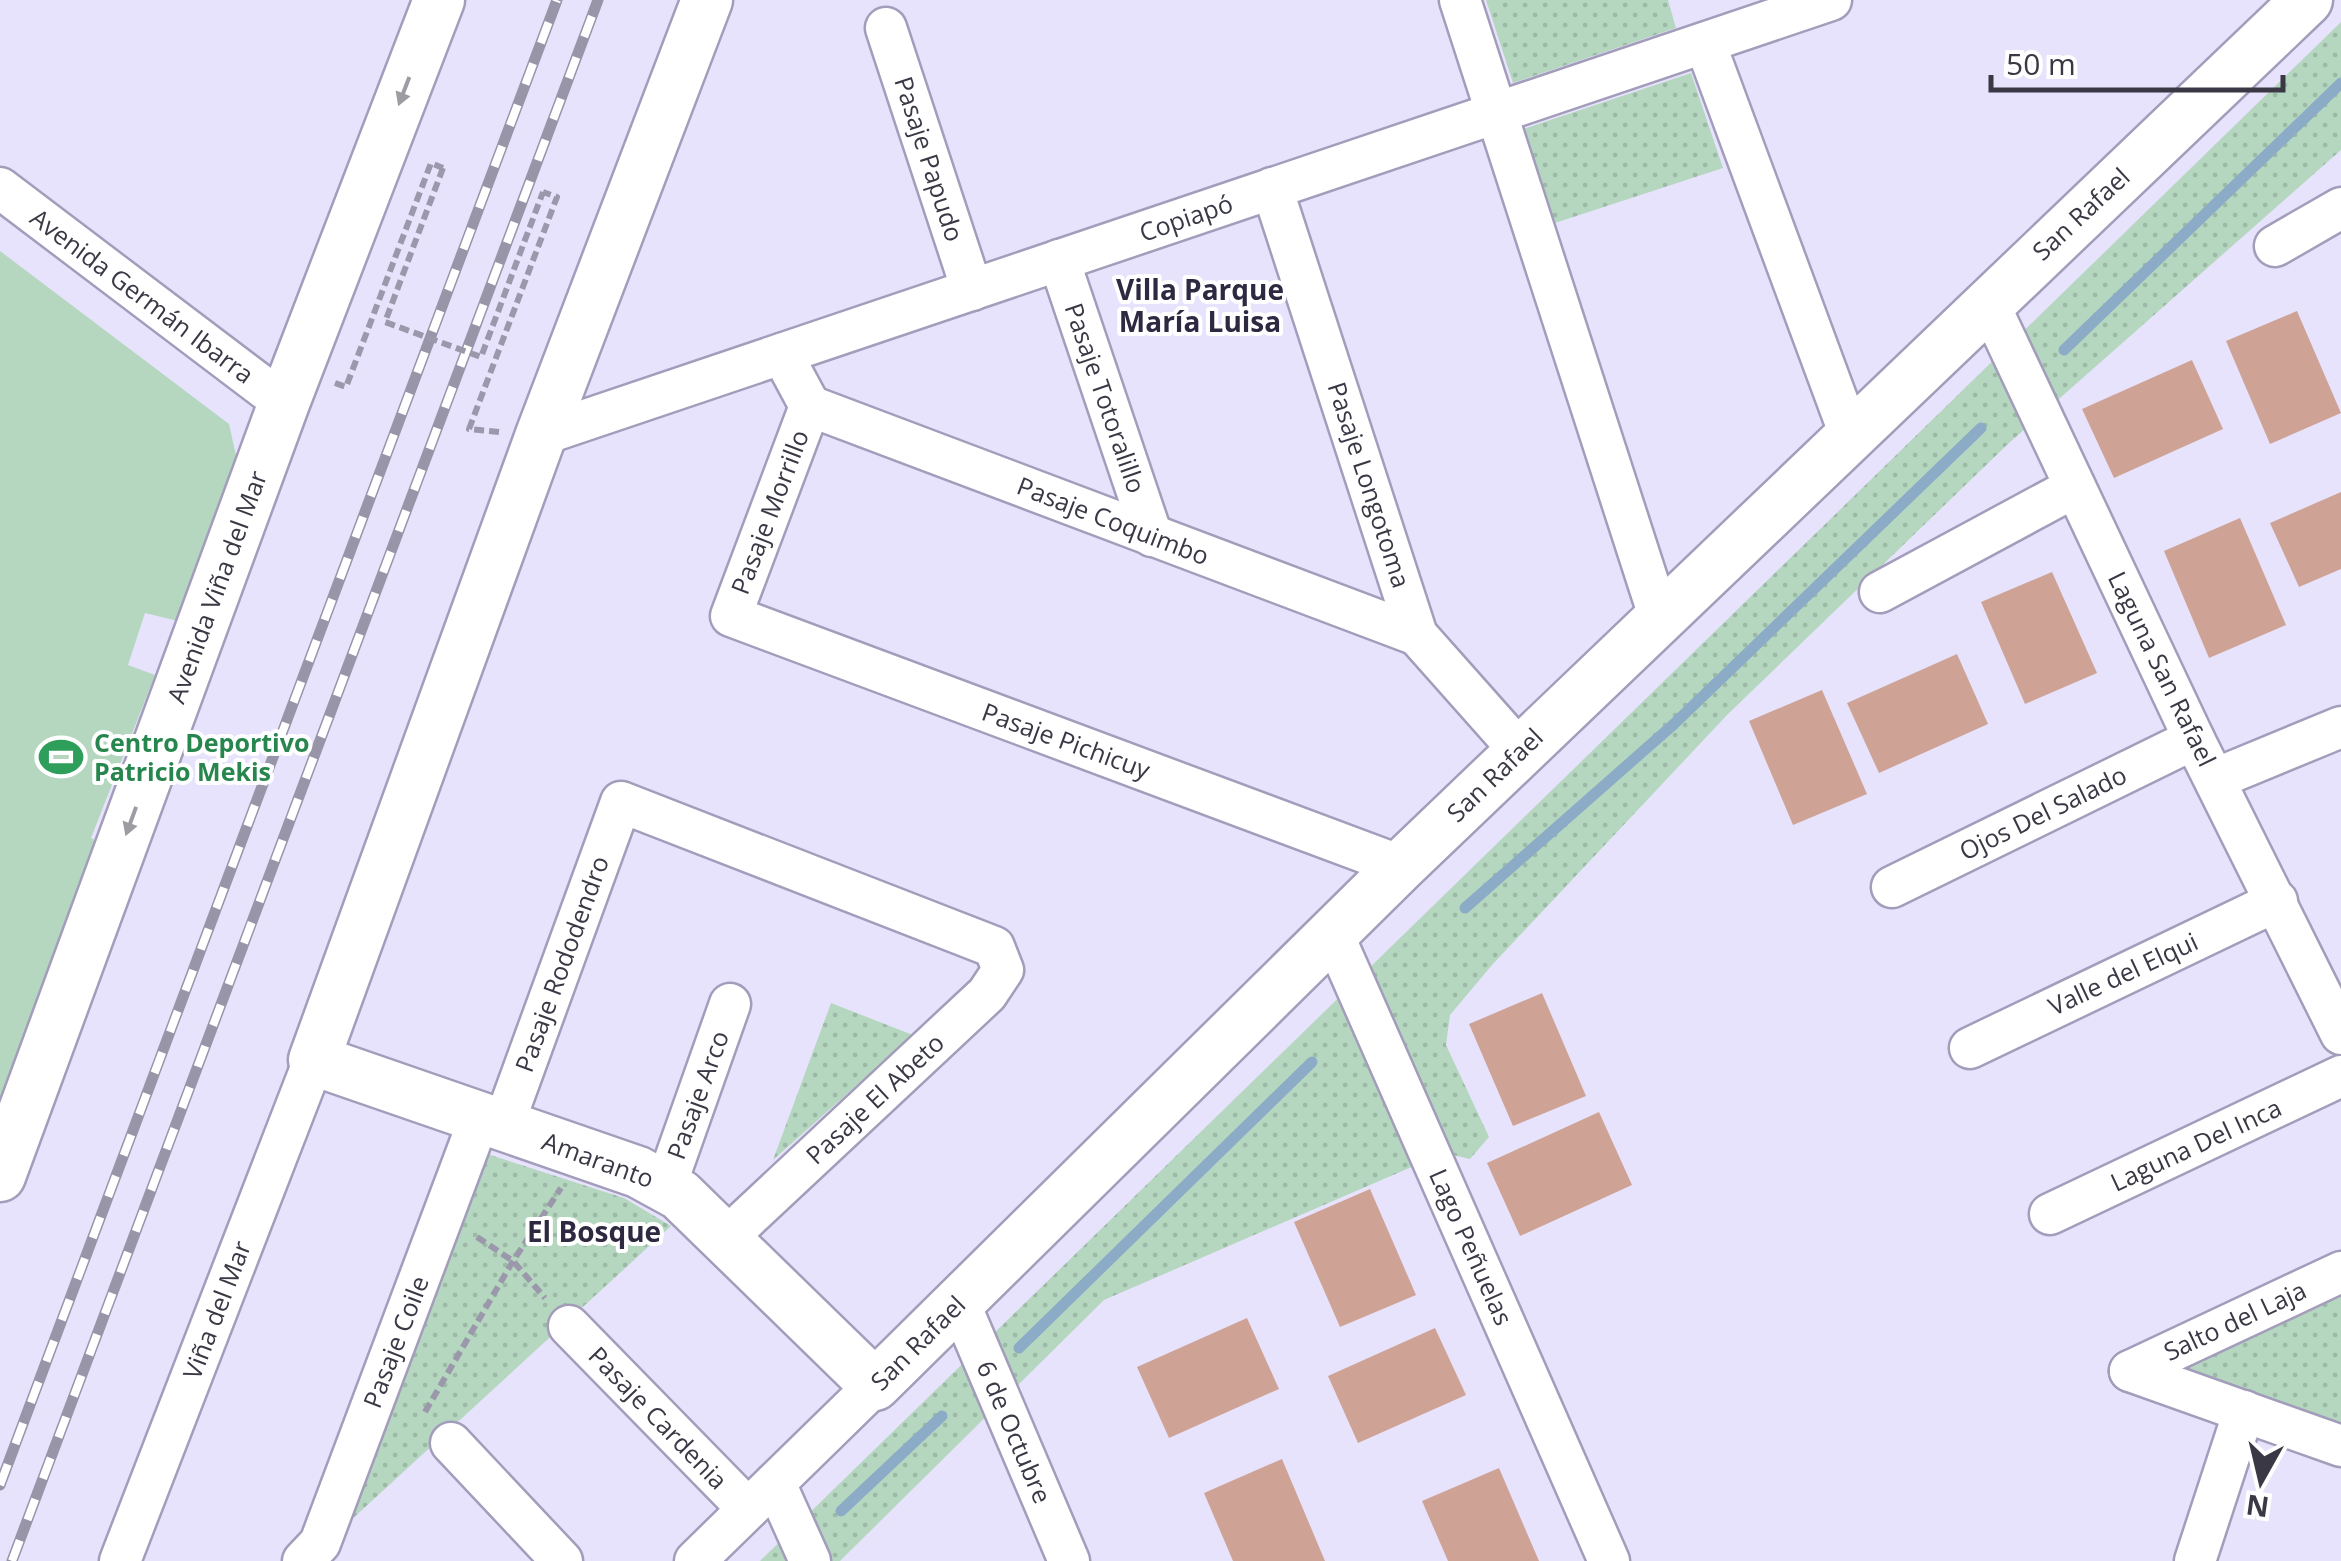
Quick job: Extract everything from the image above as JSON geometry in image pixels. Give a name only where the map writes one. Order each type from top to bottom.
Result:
[{"type":"street","name":"Avenida Viña del Mar","points":[[0,1176],[284,404],[439,0]]},
{"type":"street","points":[[314,1060],[540,436],[707,0]]},
{"type":"street","points":[[1460,0],[1660,616]]},
{"type":"street","name":"Copiapó","points":[[540,436],[1831,0]]},
{"type":"street","name":"San Rafael","points":[[695,1561],[1401,866],[2307,0]]},
{"type":"street","name":"Pasaje Papudo","points":[[886,28],[972,290]]},
{"type":"street","points":[[1705,42],[1850,435]]},
{"type":"street","name":"Avenida Germán Ibarra","points":[[0,188],[284,404]]},
{"type":"street","name":"Pasaje Longotoma","points":[[1272,188],[1417,635],[1520,751]]},
{"type":"street","points":[[2275,246],[2341,208]]},
{"type":"street","name":"Pasaje Totoralillo","points":[[1059,260],[1152,536]]},
{"type":"street","name":"Laguna San Rafael","points":[[1988,302],[2194,739],[2341,1034]]},
{"type":"street","name":"Pasaje Morrillo","points":[[731,616],[810,406],[782,354]]},
{"type":"street","name":"Pasaje Coquimbo","points":[[810,406],[1417,635]]},
{"type":"street","points":[[1880,592],[2075,486]]},
{"type":"street","name":"Pasaje Pichicuy","points":[[731,616],[1401,866]]},
{"type":"street","points":[[2215,779],[2341,727]]},
{"type":"street","name":"Ojos Del Salado","points":[[1892,887],[2194,739]]},
{"type":"street","name":"Pasaje Rododendro","points":[[492,1122],[621,802],[994,947]]},
{"type":"street","name":"Valle del Elqui","points":[[1970,1048],[2277,901]]},
{"type":"street","name":"Lago Peñuelas","points":[[1333,934],[1608,1561]]},
{"type":"street","name":"Pasaje El Abeto","points":[[724,1240],[987,994],[1002,970],[994,947]]},
{"type":"street","name":"Pasaje Arco","points":[[666,1185],[730,1004]]},
{"type":"street","name":"Amaranto","points":[[314,1060],[666,1185],[875,1384]]},
{"type":"street","name":"Viña del Mar","points":[[120,1561],[314,1060]]},
{"type":"street","name":"Laguna Del Inca","points":[[2050,1214],[2341,1076]]},
{"type":"street","name":"Pasaje Coile","points":[[320,1555],[444,1216],[492,1122]]},
{"type":"street","name":"Salto del Laja","points":[[2244,1411],[2130,1371],[2341,1272]]},
{"type":"street","name":"6 de Octubre","points":[[959,1302],[1068,1561]]},
{"type":"street","name":"Pasaje Cardenia","points":[[569,1326],[761,1496]]},
{"type":"street","points":[[2196,1561],[2244,1411],[2341,1446]]},
{"type":"street","points":[[451,1443],[562,1561]]},
{"type":"street","points":[[761,1496],[810,1561]]},
{"type":"path","points":[[346,387],[430,164],[443,168],[385,322],[481,357],[543,192],[556,197],[469,429]]},
{"type":"path","points":[[451,1443],[425,1412],[513,1261],[584,1154]]},
{"type":"path","points":[[444,1216],[513,1261],[569,1326]]},
{"type":"green space","points":[[1486,0],[1668,0],[1676,28],[1513,83]]},
{"type":"green space","points":[[2341,22],[2341,150],[2009,443],[1727,715],[1492,965],[1450,1015],[1446,1045],[1489,1137],[1470,1159],[1444,1153],[1104,1300],[840,1561],[760,1561]]},
{"type":"green space","points":[[1691,73],[1723,168],[1555,223],[1523,129]]},
{"type":"green space","name":"Centro Deportivo Patricio Mekis","points":[[0,251],[229,424],[237,460],[178,621],[145,613],[128,665],[155,675],[91,838],[99,842],[0,1100]]},
{"type":"green space","points":[[831,1003],[913,1035],[773,1160]]},
{"type":"green space","points":[[484,1153],[624,1198],[671,1226],[350,1521]]},
{"type":"green space","points":[[2341,1283],[2341,1435],[2192,1379],[2184,1368],[2189,1357]]},
{"type":"building","points":[[2297,311],[2341,413],[2270,444],[2226,341]]},
{"type":"building","points":[[2192,360],[2223,429],[2114,478],[2082,409]]},
{"type":"building","points":[[2341,492],[2341,569],[2299,587],[2270,523]]},
{"type":"building","points":[[2240,518],[2286,625],[2209,658],[2164,551]]},
{"type":"building","points":[[2052,572],[2097,673],[2025,704],[1981,602]]},
{"type":"building","points":[[1957,654],[1988,724],[1879,773],[1847,703]]},
{"type":"building","points":[[1822,690],[1867,794],[1793,825],[1749,721]]},
{"type":"building","points":[[1542,993],[1586,1096],[1513,1126],[1469,1024]]},
{"type":"building","points":[[1599,1112],[1632,1185],[1520,1236],[1487,1163]]},
{"type":"building","points":[[1370,1189],[1416,1295],[1340,1327],[1294,1222]]},
{"type":"building","points":[[1247,1318],[1279,1389],[1169,1438],[1137,1367]]},
{"type":"building","points":[[1435,1328],[1466,1395],[1358,1443],[1328,1376]]},
{"type":"building","points":[[1282,1459],[1325,1561],[1233,1561],[1204,1493]]},
{"type":"building","points":[[1499,1468],[1539,1561],[1448,1561],[1422,1501]]},
{"type":"waterway","points":[[2064,350],[2341,83]]},
{"type":"waterway","points":[[1465,908],[1674,724],[1981,428]]},
{"type":"waterway","points":[[1019,1348],[1312,1062]]},
{"type":"waterway","points":[[841,1511],[942,1416]]},
{"type":"railway","points":[[0,1485],[557,0]]},
{"type":"railway","points":[[12,1561],[598,0]]},
{"type":"place","name":"Centro Deportivo Patricio Mekis","points":[[61,757]]},
{"type":"district","name":"Villa Parque María Luisa","points":[[1200,306]]},
{"type":"district","name":"El Bosque","points":[[594,1232]]}]
